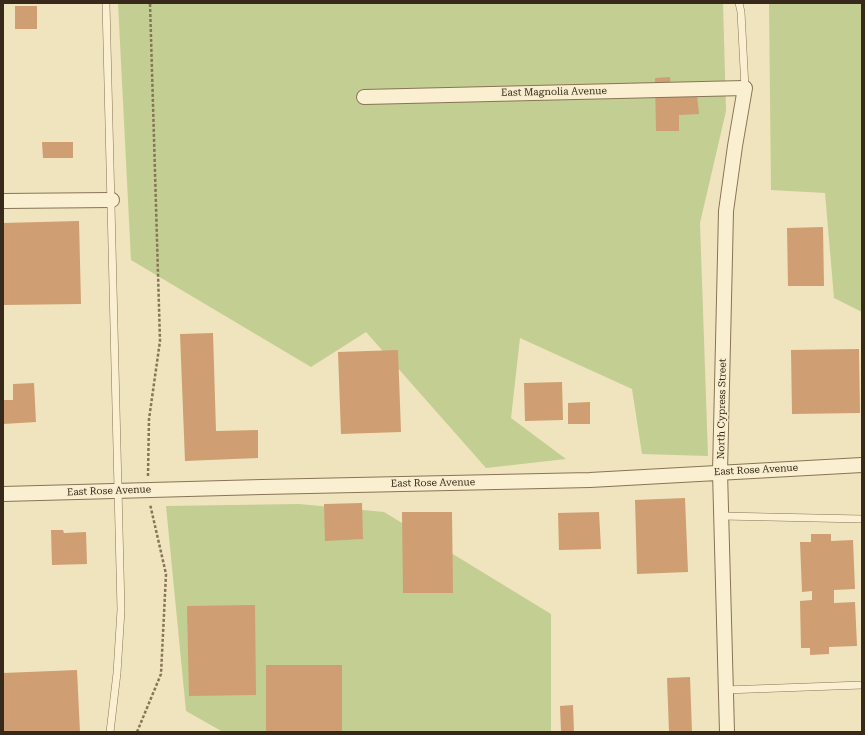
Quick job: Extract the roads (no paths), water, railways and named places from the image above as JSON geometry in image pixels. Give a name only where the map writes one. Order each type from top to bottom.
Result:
[{"type":"street","name":"East Magnolia Avenue","points":[[364,97],[745,88]]},
{"type":"street","name":"North Cypress Street","points":[[727,732],[720,472],[726,211],[745,88]]},
{"type":"street","points":[[3,201],[112,200]]},
{"type":"street","name":"East Rose Avenue","points":[[3,494],[590,480],[720,472],[862,466]]},
{"type":"lane","points":[[106,3],[121,610],[117,673],[110,732]]},
{"type":"lane","points":[[739,3],[741,12],[745,88]]},
{"type":"lane","points":[[722,516],[862,519]]},
{"type":"lane","points":[[725,690],[862,685]]}]
